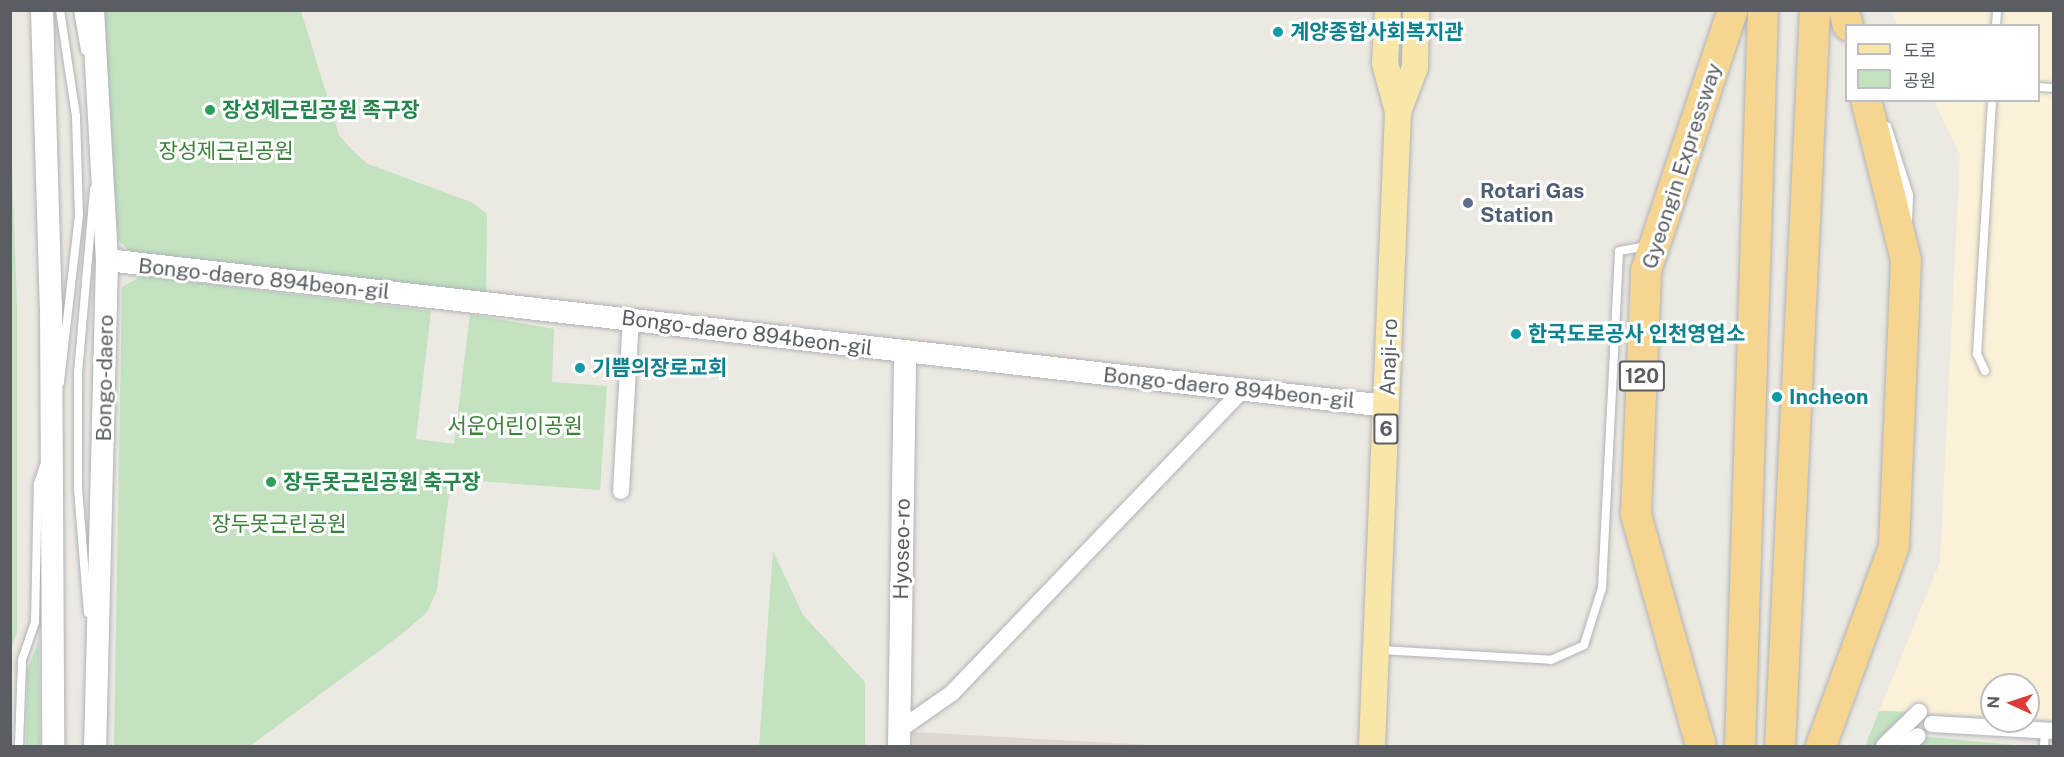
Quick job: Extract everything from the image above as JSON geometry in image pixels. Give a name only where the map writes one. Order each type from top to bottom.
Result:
[{"type":"highway","name":"Gyeongin Expressway","points":[[1701,747],[1636,514],[1646,271],[1733,10]]},
{"type":"highway","points":[[1740,747],[1763,10]]},
{"type":"highway","points":[[1780,747],[1815,10]]},
{"type":"highway","points":[[1821,747],[1894,546],[1906,260],[1875,106]]},
{"type":"main road","name":"Anaji-ro","points":[[1372,747],[1398,112],[1385,63],[1388,10]]},
{"type":"main road","name":"Anaji-ro","points":[[1398,112],[1415,67],[1416,10]]},
{"type":"street","points":[[42,10],[51,433],[53,747]]},
{"type":"street","name":"Bongo-daero","points":[[93,10],[98,158],[106,260],[95,747]]},
{"type":"street","name":"Bongo-daero 894beon-gil","points":[[106,260],[1387,406]]},
{"type":"street","points":[[621,491],[631,320]]},
{"type":"street","name":"Hyoseo-ro","points":[[899,738],[904,351]]},
{"type":"street","points":[[899,738],[952,693],[1243,390]]},
{"type":"street","points":[[1884,747],[1919,712]]},
{"type":"street","points":[[1932,724],[2048,736]]},
{"type":"lane","points":[[19,747],[22,660],[35,622],[38,484],[64,367],[79,215],[76,116],[60,10]]},
{"type":"lane","points":[[78,10],[96,91]]},
{"type":"lane","points":[[1985,371],[1977,354],[1992,102]]},
{"type":"lane","points":[[96,698],[78,489],[78,373],[98,158]]},
{"type":"lane","points":[[1377,650],[1551,660],[1584,645],[1602,588],[1619,251],[1655,245]]},
{"type":"shaded area","points":[[1891,11],[2053,11],[2053,720],[2040,719],[2040,673],[1980,673],[1980,715],[1879,711],[1940,562],[1960,155],[1934,102],[2040,102],[2040,24],[1898,24]]},
{"type":"shaded area","points":[[913,732],[1168,746],[913,746]]},
{"type":"green space","name":"장성제근린공원","points":[[104,11],[301,11],[339,135],[352,150],[368,164],[471,202],[487,214],[486,293],[133,254],[118,240]]},
{"type":"green space","points":[[11,139],[17,306],[17,633],[11,648]]},
{"type":"green space","name":"장두못근린공원","points":[[142,276],[431,311],[416,439],[454,444],[470,314],[554,329],[552,382],[607,386],[600,490],[451,479],[437,590],[427,612],[402,634],[250,746],[114,746],[122,287]]},
{"type":"green space","points":[[773,551],[803,615],[865,682],[865,746],[759,746]]},
{"type":"green space","points":[[39,640],[40,746],[26,746],[27,671]]},
{"type":"green space","points":[[1879,711],[1919,712],[1919,736],[2024,746],[1865,746]]},
{"type":"place","name":"계양종합사회복지관","points":[[1278,32]]},
{"type":"place","name":"장성제근린공원 족구장","points":[[210,110]]},
{"type":"place","name":"Rotari Gas Station","points":[[1468,203]]},
{"type":"place","name":"한국도로공사 인천영업소","points":[[1516,334]]},
{"type":"place","name":"기쁨의장로교회","points":[[580,368]]},
{"type":"place","name":"Incheon","points":[[1777,397]]},
{"type":"place","name":"장두못근린공원 축구장","points":[[271,482]]},
{"type":"park label","name":"서운어린이공원","points":[[515,426]]}]
